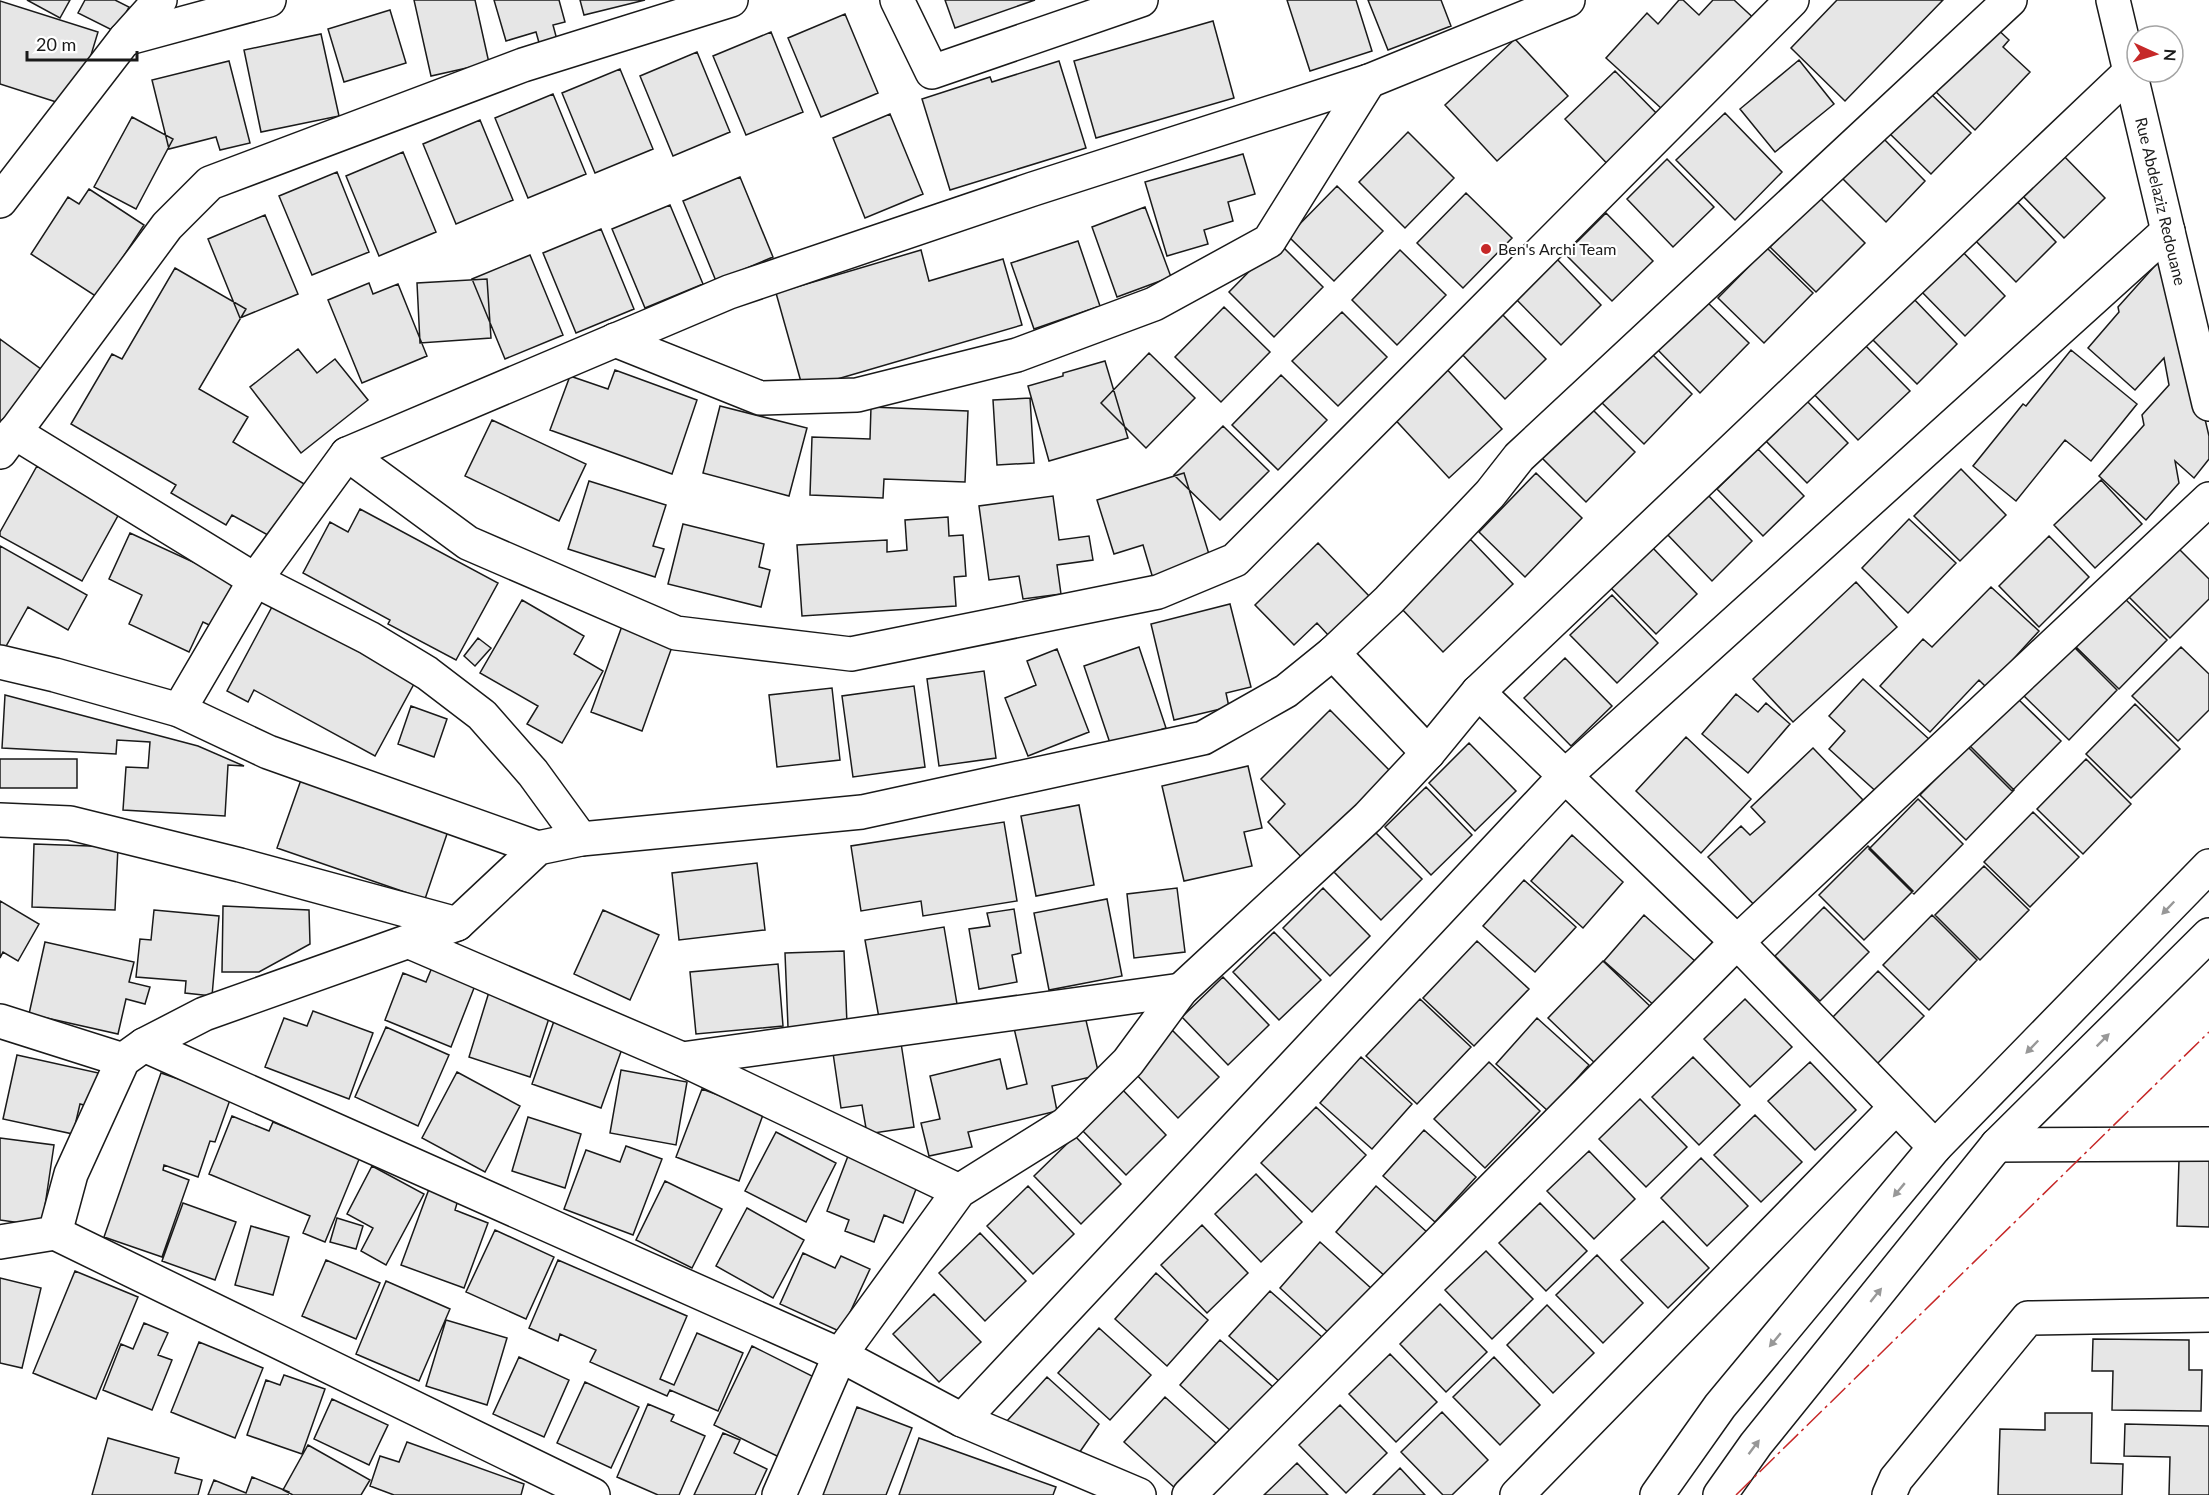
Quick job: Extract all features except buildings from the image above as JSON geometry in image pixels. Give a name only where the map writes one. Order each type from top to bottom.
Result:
[{"type":"street","points":[[0,201],[126,39],[160,0]]},
{"type":"street","points":[[126,39],[269,0]]},
{"type":"street","points":[[580,839],[533,773],[482,715],[427,673],[369,638],[255,580],[7,442],[167,226],[210,183],[523,65],[731,0]]},
{"type":"street","points":[[897,0],[932,72],[1141,0]]},
{"type":"street","points":[[179,710],[255,580],[347,454],[729,291],[1033,189],[1369,81],[1568,0]]},
{"type":"street","points":[[347,454],[468,543],[676,633],[851,654],[1158,592],[1235,560],[1792,0]]},
{"type":"street","points":[[56,1233],[71,1174],[133,1053],[204,1014],[457,924],[538,848],[580,839],[862,812],[1203,738],[1286,691],[1333,653],[1389,600],[1490,494],[1519,457],[2010,0]]},
{"type":"street","name":"Rue Abdelaziz Redouane","points":[[2113,0],[2125,51]]},
{"type":"street","points":[[779,1495],[840,1356],[959,1191],[1065,1124],[1128,1062],[1181,990],[1368,817],[1428,753],[1478,692],[2125,77]]},
{"type":"street","points":[[615,340],[760,398],[857,396],[1017,355],[1154,304],[1269,241],[1369,81]]},
{"type":"street","name":"Rue Abdelaziz Redouane","points":[[2133,84],[2209,404]]},
{"type":"street","points":[[962,1420],[1565,776],[2168,231]]},
{"type":"street","points":[[1189,1495],[1737,942],[2209,499]]},
{"type":"street","points":[[1333,653],[1428,753]]},
{"type":"street","points":[[0,662],[179,710],[268,752],[538,848]]},
{"type":"street","points":[[1478,692],[1737,942],[1935,1147]]},
{"type":"street","points":[[0,820],[70,823],[240,865],[457,924]]},
{"type":"street","points":[[1657,1495],[1720,1406],[1935,1147],[2209,866]]},
{"type":"street","points":[[1720,1495],[1756,1444],[1997,1144],[2209,935]]},
{"type":"street","points":[[410,942],[682,1059],[959,1191]]},
{"type":"street","points":[[682,1059],[1181,990]]},
{"type":"street","points":[[0,1021],[133,1053],[840,1356],[962,1420],[1138,1495]]},
{"type":"street","points":[[1516,1495],[1896,1107]]},
{"type":"street","points":[[1997,1144],[2209,1144]]},
{"type":"street","points":[[0,1242],[56,1233],[593,1495]]},
{"type":"street","points":[[1889,1495],[1896,1479],[2028,1318],[2209,1315]]},
{"type":"power","points":[[1736,1495],[2209,1032]]},
{"type":"place","name":"Ben's Archi Team","points":[[1486,249]]}]
